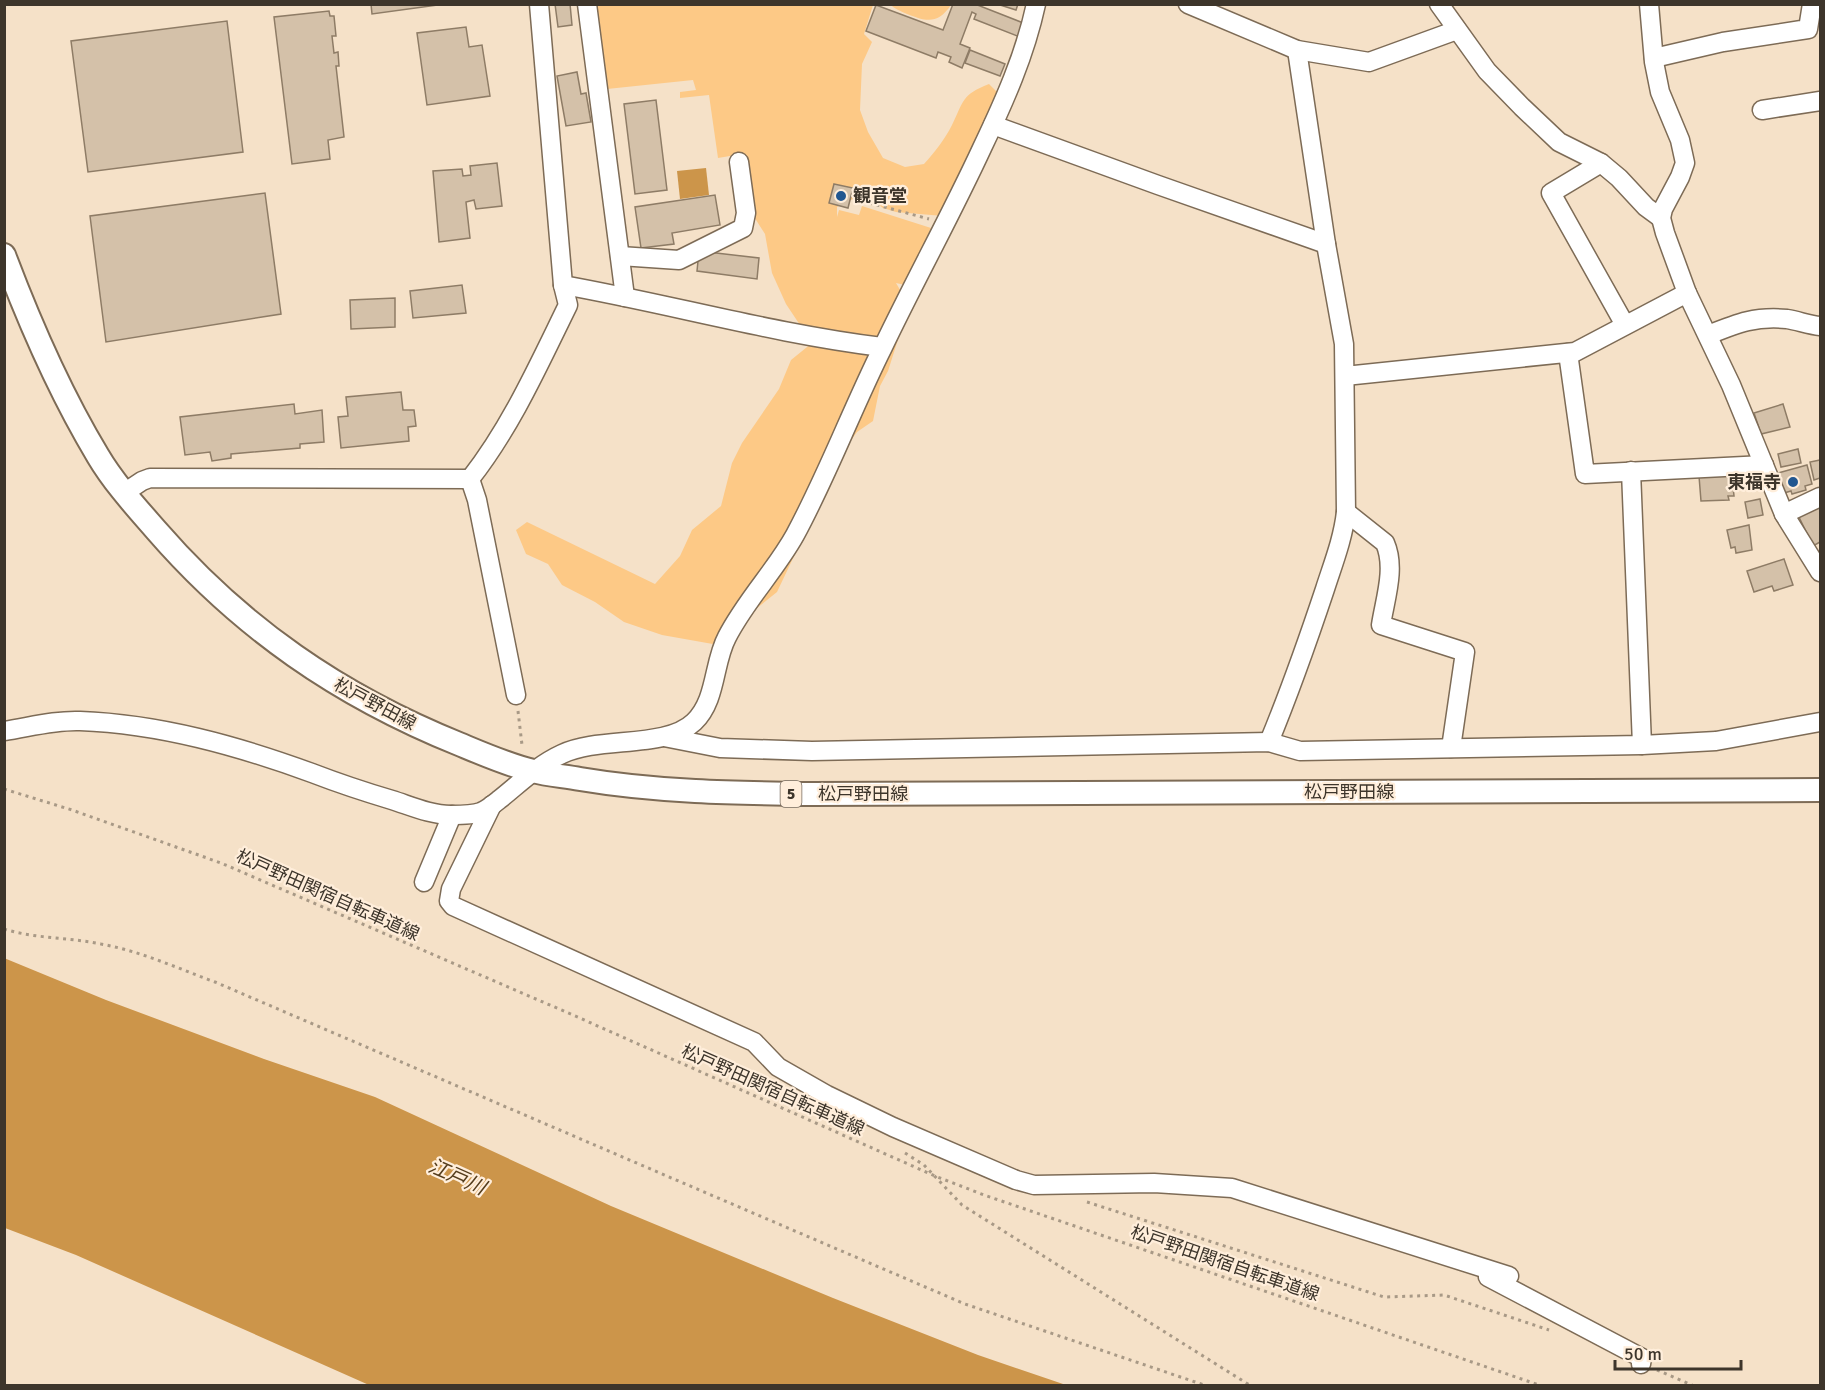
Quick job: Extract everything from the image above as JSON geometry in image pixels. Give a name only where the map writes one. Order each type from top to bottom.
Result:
[{"type":"main road","name":"松戸野田線","points":[[4,255],[56,378],[98,457],[124,493],[180,558],[219,597],[308,667],[356,696],[425,730],[532,771],[652,789],[725,793],[1821,790]]},
{"type":"street","points":[[470,479],[483,463],[528,388],[568,305],[563,285],[539,4]]},
{"type":"street","points":[[587,4],[625,297]]},
{"type":"street","points":[[664,737],[684,729],[695,721],[705,706],[716,676],[723,643],[747,603],[777,565],[795,533],[882,347],[993,125],[1029,36],[1036,4]]},
{"type":"street","points":[[1188,4],[1297,50],[1374,61],[1457,30]]},
{"type":"street","points":[[1439,4],[1487,71],[1559,142],[1600,163],[1619,178],[1646,207],[1661,218]]},
{"type":"street","points":[[1648,4],[1660,92],[1680,140],[1685,163],[1661,218],[1687,293],[1708,334],[1784,514],[1821,572]]},
{"type":"street","points":[[1654,58],[1723,42],[1808,29],[1812,4]]},
{"type":"street","points":[[1269,742],[1312,626],[1344,529],[1346,513],[1344,344],[1326,244],[1297,50]]},
{"type":"street","points":[[1762,110],[1821,101]]},
{"type":"street","points":[[993,125],[1326,244]]},
{"type":"street","points":[[620,256],[679,260],[736,234],[743,228],[746,213],[739,162]]},
{"type":"street","points":[[1600,163],[1551,193],[1625,326]]},
{"type":"street","points":[[563,285],[756,326],[839,342],[882,347]]},
{"type":"street","points":[[1345,376],[1575,352],[1687,293]]},
{"type":"street","points":[[1708,334],[1757,318],[1789,320],[1821,326]]},
{"type":"street","points":[[1568,353],[1586,474],[1764,465]]},
{"type":"street","points":[[1631,471],[1642,745]]},
{"type":"street","points":[[124,493],[150,478],[470,479]]},
{"type":"street","points":[[470,479],[477,500],[516,695]]},
{"type":"street","points":[[1784,514],[1821,497]]},
{"type":"street","points":[[1346,513],[1384,543],[1388,550],[1390,571],[1381,625],[1465,652],[1451,748]]},
{"type":"street","points":[[4,731],[55,722],[80,721],[132,726],[183,735],[262,755],[409,806],[452,815],[480,813],[532,771],[561,754],[588,744],[664,737],[720,748],[812,751],[1269,742],[1300,751],[1642,745],[1716,741],[1821,722]]},
{"type":"street","points":[[492,805],[451,889],[449,901],[453,906],[754,1042],[778,1067],[827,1095],[893,1127],[990,1170],[1034,1185],[1154,1183],[1232,1188],[1509,1276]]},
{"type":"street","points":[[424,882],[452,815]]},
{"type":"street","points":[[1483,1268],[1482,1274],[1642,1358],[1641,1364]]},
{"type":"path","points":[[862,201],[946,223]]},
{"type":"path","points":[[516,695],[522,745]]},
{"type":"path","name":"松戸野田関宿自転車道線","points":[[4,789],[72,810],[221,863],[935,1176],[1542,1386]]},
{"type":"path","points":[[4,929],[24,935],[98,943],[129,950],[204,978],[965,1305],[1207,1386]]},
{"type":"path","points":[[896,1147],[924,1165],[962,1205],[1251,1386]]},
{"type":"path","points":[[1079,1199],[1384,1297],[1444,1295],[1555,1332]]},
{"type":"path","points":[[1641,1364],[1694,1386]]},
{"type":"shaded area","points":[[890,4],[951,5],[941,16],[926,20],[907,14]]},
{"type":"shaded area","points":[[596,5],[873,5],[864,34],[872,42],[862,64],[860,110],[868,132],[883,158],[905,167],[924,164],[940,145],[968,95],[989,84],[999,94],[943,216],[896,212],[883,208],[869,198],[857,197],[837,207],[837,217],[839,210],[859,215],[862,206],[931,228],[905,285],[896,283],[909,305],[888,371],[880,386],[873,421],[857,432],[843,451],[827,494],[805,533],[777,592],[752,612],[734,642],[724,646],[662,635],[624,622],[595,602],[562,585],[548,564],[526,554],[516,530],[527,522],[655,584],[680,556],[692,530],[721,506],[732,463],[742,443],[779,389],[791,360],[812,343],[786,304],[772,273],[765,234],[751,212],[750,173],[742,154],[718,158],[709,95],[680,98],[680,92],[696,90],[693,80],[607,89]]},
{"type":"water","points":[[706,168],[709,195],[680,199],[677,171]]},
{"type":"water","name":"江戸川","points":[[4,958],[106,1000],[264,1059],[375,1097],[611,1206],[833,1298],[978,1355],[1066,1385],[369,1385],[76,1255],[5,1228]]},
{"type":"building","points":[[371,4],[445,4],[372,14]]},
{"type":"building","points":[[555,4],[570,4],[572,25],[558,27]]},
{"type":"building","points":[[953,4],[975,4],[1026,24],[1020,37],[974,19],[976,14],[972,12],[960,44],[970,48],[962,68],[949,62],[951,57],[938,52],[936,58],[866,31],[876,5],[943,30]]},
{"type":"building","points":[[997,4],[1018,4],[1016,10]]},
{"type":"building","points":[[329,11],[330,16],[334,16],[336,36],[332,36],[334,53],[338,52],[339,66],[336,66],[344,137],[328,140],[330,159],[292,164],[274,17]]},
{"type":"building","points":[[227,21],[243,152],[88,172],[71,41]]},
{"type":"building","points":[[466,27],[469,47],[482,45],[490,96],[427,105],[417,33]]},
{"type":"building","points":[[970,50],[1005,64],[1000,76],[965,63]]},
{"type":"building","points":[[577,72],[581,94],[586,93],[591,122],[566,126],[557,76]]},
{"type":"building","points":[[656,100],[667,190],[635,194],[624,104]]},
{"type":"building","points":[[497,163],[502,206],[476,209],[474,200],[466,202],[470,238],[439,242],[433,171],[462,169],[463,176],[471,175],[470,166]]},
{"type":"building","name":"観音堂","points":[[834,184],[853,188],[848,208],[829,203]]},
{"type":"building","points":[[265,193],[281,314],[106,342],[90,216]]},
{"type":"building","points":[[715,195],[720,225],[672,233],[674,244],[641,248],[635,207]]},
{"type":"building","points":[[699,251],[759,258],[757,279],[697,271]]},
{"type":"building","points":[[462,285],[466,313],[413,318],[410,291]]},
{"type":"building","points":[[395,298],[395,327],[351,329],[350,300]]},
{"type":"building","points":[[401,392],[403,410],[414,410],[416,426],[408,427],[409,441],[341,448],[338,417],[348,416],[346,397]]},
{"type":"building","points":[[294,404],[295,414],[322,410],[324,442],[300,444],[300,448],[231,454],[231,458],[212,461],[210,452],[185,455],[180,417]]},
{"type":"building","points":[[1783,404],[1790,427],[1761,434],[1754,413]]},
{"type":"building","points":[[1798,449],[1801,463],[1781,467],[1778,454]]},
{"type":"building","points":[[1820,460],[1820,478],[1814,480],[1810,462]]},
{"type":"building","points":[[1807,465],[1812,484],[1805,486],[1806,490],[1792,494],[1791,491],[1784,493],[1778,473]]},
{"type":"building","points":[[1736,474],[1737,486],[1733,486],[1734,496],[1728,496],[1729,500],[1701,501],[1699,476]]},
{"type":"building","points":[[1760,499],[1763,515],[1748,518],[1745,502]]},
{"type":"building","points":[[1820,504],[1820,542],[1813,546],[1798,515]]},
{"type":"building","points":[[1749,525],[1752,550],[1736,553],[1735,547],[1731,548],[1727,530]]},
{"type":"building","points":[[1784,559],[1793,585],[1774,591],[1772,586],[1754,592],[1747,571]]},
{"type":"place","name":"観音堂","points":[[841,196]]},
{"type":"place","name":"東福寺","points":[[1793,482]]}]
